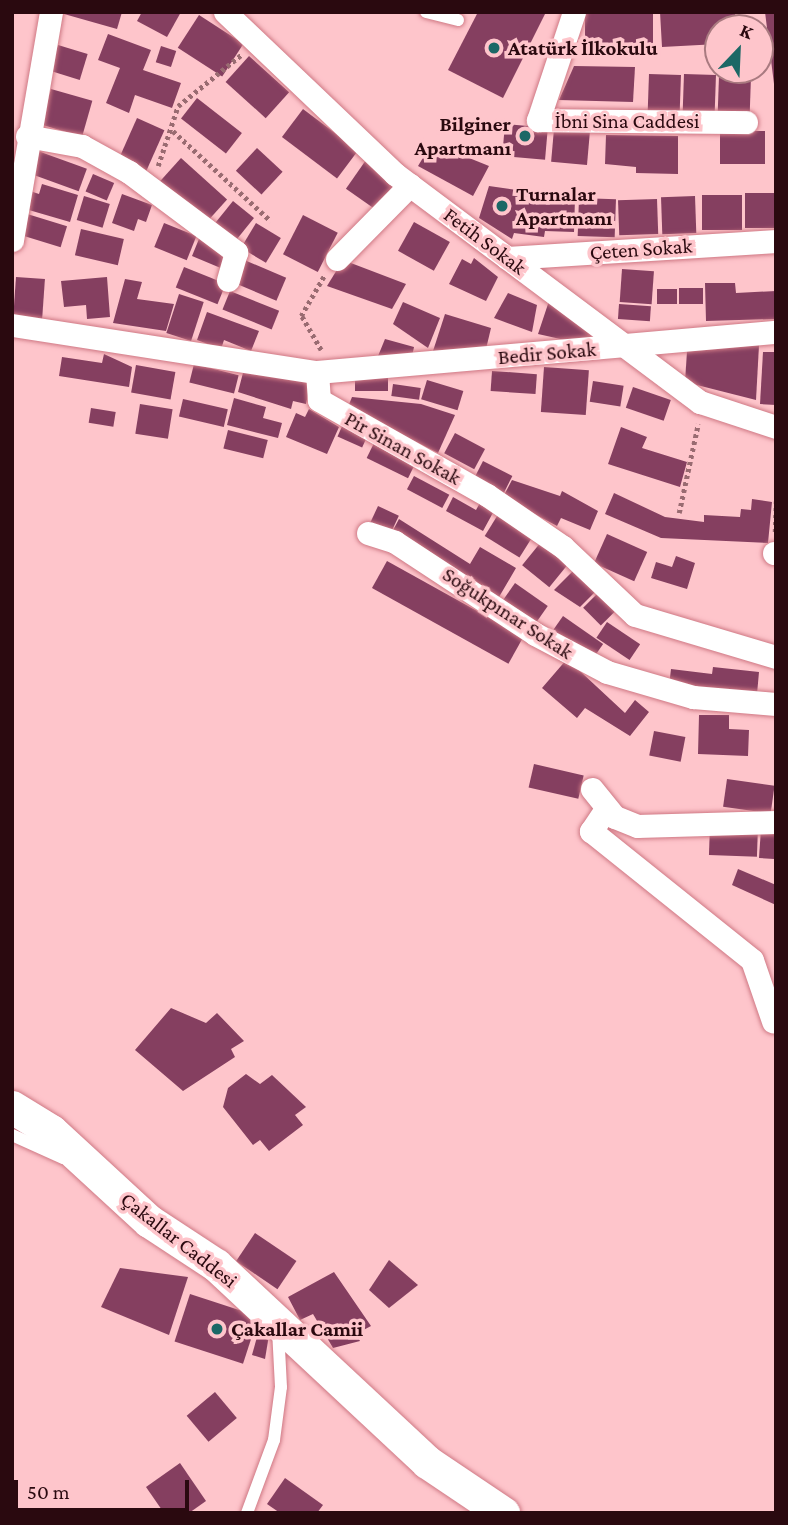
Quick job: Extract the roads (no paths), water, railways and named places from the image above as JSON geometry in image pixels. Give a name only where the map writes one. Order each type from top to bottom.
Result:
[{"type":"street","points":[[12,240],[27,136],[51,12]]},
{"type":"street","name":"Fetih Sokak","points":[[225,12],[410,185],[703,403],[776,427]]},
{"type":"street","name":"İbni Sina Caddesi","points":[[574,12],[538,120],[747,122]]},
{"type":"street","points":[[27,136],[82,146],[146,185],[236,252],[229,280]]},
{"type":"street","points":[[337,258],[410,185]]},
{"type":"street","name":"Çeten Sokak","points":[[507,258],[776,241]]},
{"type":"street","points":[[12,325],[317,372]]},
{"type":"street","name":"Bedir Sokak","points":[[317,372],[776,332]]},
{"type":"street","name":"Pir Sinan Sokak","points":[[317,372],[319,400],[498,503],[563,547],[635,615],[776,657]]},
{"type":"street","name":"Soğukpınar Sokak","points":[[368,533],[395,542],[535,634],[607,672],[693,697],[776,704]]},
{"type":"street","points":[[592,789],[606,809],[637,826],[776,822]]},
{"type":"street","points":[[606,809],[591,831],[752,960],[773,1021]]},
{"type":"street","name":"Çakallar Caddesi","points":[[12,1107],[51,1131],[149,1221],[216,1265],[426,1462],[503,1513]]},
{"type":"lane","points":[[426,12],[458,20]]},
{"type":"lane","points":[[12,1136],[98,1175]]},
{"type":"lane","points":[[247,1513],[274,1440],[281,1387],[278,1323]]},
{"type":"place","name":"Atatürk İlkokulu","points":[[494,48]]},
{"type":"place","name":"Bilginer Apartmanı","points":[[525,136]]},
{"type":"place","name":"Turnalar Apartmanı","points":[[502,206]]},
{"type":"place","name":"Çakallar Camii","points":[[217,1329]]}]
